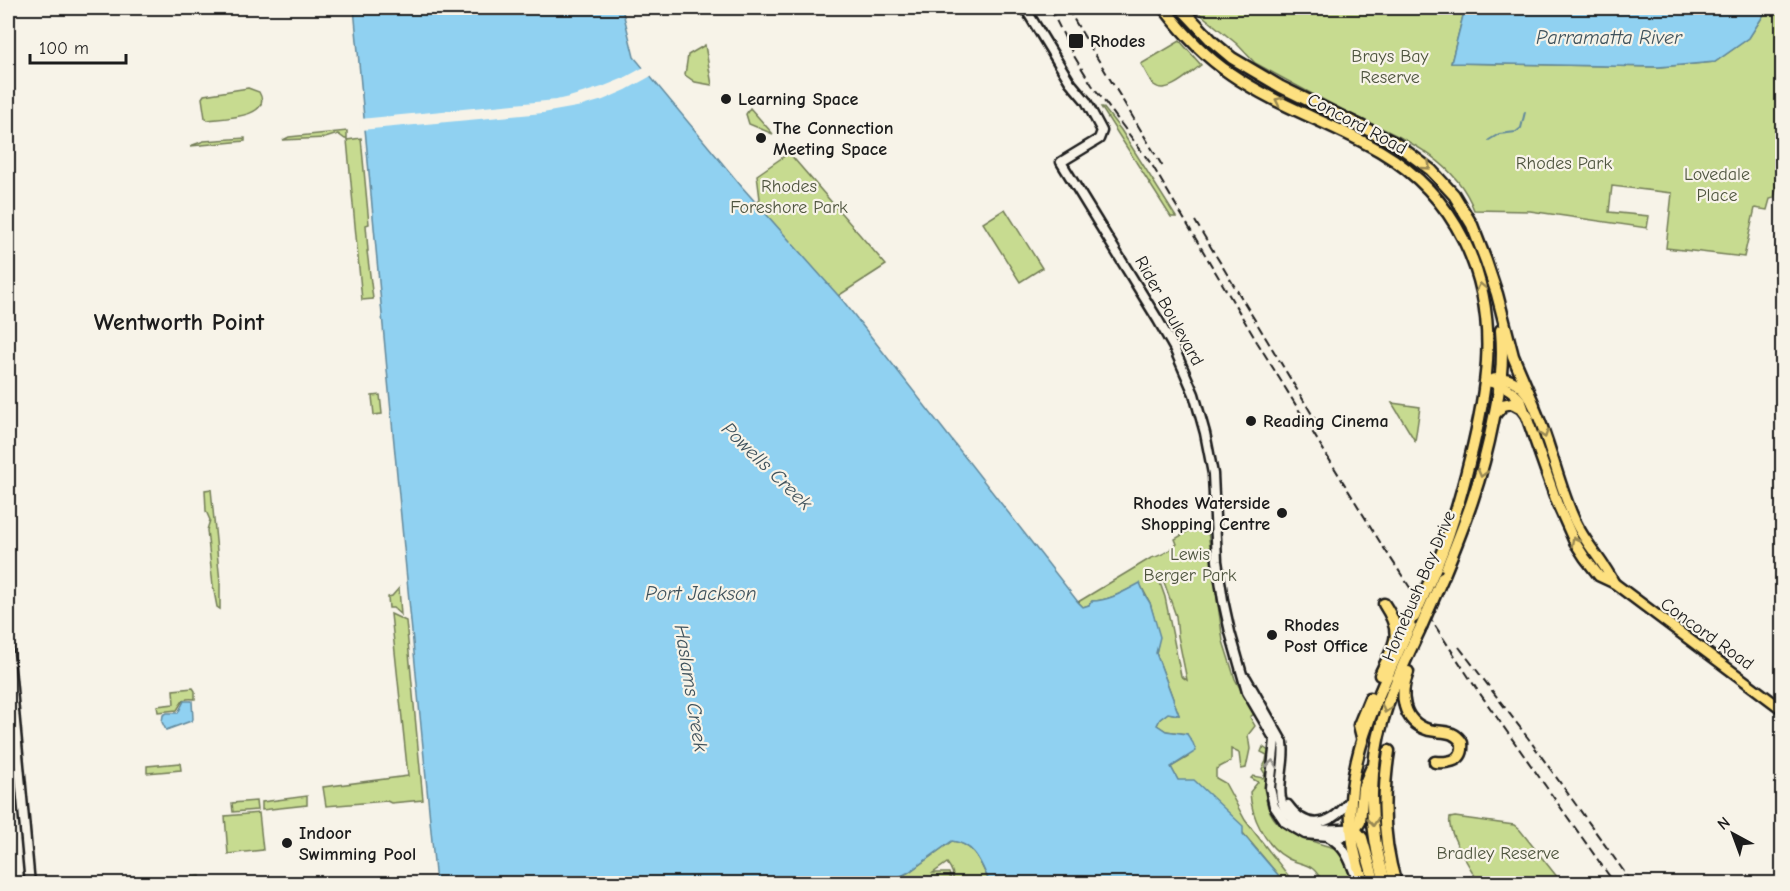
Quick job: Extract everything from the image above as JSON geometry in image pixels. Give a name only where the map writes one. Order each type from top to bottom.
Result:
[{"type":"highway","name":"Concord Road","points":[[1164,8],[1194,44],[1232,75],[1387,155],[1419,180],[1451,218],[1470,251],[1482,292],[1487,337],[1485,381]]},
{"type":"highway","name":"Concord Road","points":[[1181,8],[1220,48],[1254,72],[1333,114],[1387,138],[1406,149],[1437,175],[1455,195],[1465,212],[1482,250],[1498,300]]},
{"type":"highway","points":[[1451,218],[1465,212]]},
{"type":"highway","points":[[1498,300],[1513,356],[1534,405]]},
{"type":"highway","name":"Homebush Bay Drive","points":[[1364,884],[1354,848],[1351,798],[1355,762],[1362,738],[1414,617],[1440,572],[1476,492],[1502,380],[1503,351],[1498,300]]},
{"type":"highway","name":"Homebush Bay Drive","points":[[1386,884],[1373,828],[1372,806],[1377,742],[1388,703],[1421,627],[1440,572],[1475,437],[1485,381]]},
{"type":"highway","points":[[1495,416],[1501,407],[1510,403],[1521,408],[1528,417]]},
{"type":"highway","points":[[1362,738],[1359,725],[1395,639],[1395,625],[1384,604]]},
{"type":"highway","points":[[1415,640],[1414,658],[1405,679],[1402,694],[1406,710],[1420,726],[1452,733],[1461,741],[1462,750],[1456,760],[1449,763],[1436,762]]},
{"type":"highway","points":[[1389,751],[1385,780],[1385,818],[1388,852],[1396,884]]},
{"type":"highway","points":[[1374,764],[1364,784],[1360,822],[1353,831],[1360,834],[1364,841],[1375,884]]},
{"type":"main road","name":"Concord Road","points":[[1614,583],[1575,522],[1534,405],[1517,383],[1509,378],[1502,380],[1517,397],[1528,417],[1557,503],[1574,541],[1599,576],[1614,583],[1782,709]]},
{"type":"main road","points":[[1485,381],[1502,380]]},
{"type":"street","name":"Rider Boulevard","points":[[1026,8],[1070,82],[1086,101],[1102,133],[1099,139],[1061,162],[1158,320],[1174,348],[1194,394],[1213,474],[1217,561],[1223,600],[1247,692],[1279,740]]},
{"type":"street","points":[[8,646],[30,884]]},
{"type":"street","points":[[1279,740],[1284,754],[1280,791],[1286,811],[1296,822],[1316,830],[1353,831]]},
{"type":"street","points":[[1279,740],[1270,788],[1276,811],[1285,822],[1302,833],[1342,837],[1353,831]]},
{"type":"street","points":[[1281,779],[1288,806],[1296,814],[1309,821],[1323,822],[1335,817],[1351,798]]},
{"type":"street","points":[[1328,837],[1337,842],[1347,853],[1359,884]]},
{"type":"green space","points":[[1193,8],[1465,8],[1451,63],[1659,67],[1715,62],[1749,38],[1768,8],[1782,8],[1782,176],[1779,176],[1774,198],[1770,199],[1767,210],[1755,208],[1744,257],[1666,248],[1672,193],[1612,186],[1609,212],[1649,216],[1647,228],[1530,211],[1474,210],[1465,191],[1453,175],[1422,150],[1255,63],[1237,44]]},
{"type":"green space","points":[[1180,41],[1201,65],[1172,86],[1159,88],[1150,80],[1141,64]]},
{"type":"green space","points":[[705,45],[712,85],[695,82],[685,75],[688,55]]},
{"type":"green space","points":[[248,88],[259,92],[262,101],[253,112],[234,117],[207,120],[205,118],[202,98],[204,95]]},
{"type":"green space","points":[[1101,107],[1121,130],[1176,217],[1171,217]]},
{"type":"green space","points":[[750,108],[773,134],[749,124],[746,114]]},
{"type":"green space","points":[[347,131],[347,139],[338,134],[325,138],[283,140],[289,137]]},
{"type":"green space","points":[[245,138],[245,141],[190,146],[204,141]]},
{"type":"green space","points":[[361,138],[369,224],[366,225],[367,251],[373,299],[362,300],[347,140]]},
{"type":"green space","name":"Rhodes Foreshore Park","points":[[789,153],[886,265],[838,296],[756,203],[760,199],[757,175]]},
{"type":"green space","points":[[1005,209],[1042,268],[1020,282],[983,223]]},
{"type":"green space","points":[[380,395],[382,414],[374,415],[372,396]]},
{"type":"green space","points":[[1392,403],[1420,407],[1415,441]]},
{"type":"green space","points":[[211,489],[220,582],[220,609],[217,607],[213,586],[207,530],[210,520],[206,511],[205,490]]},
{"type":"green space","name":"Lewis Berger Park","points":[[1197,526],[1208,532],[1223,641],[1235,679],[1254,714],[1250,717],[1255,726],[1248,735],[1250,749],[1246,768],[1241,769],[1239,753],[1231,749],[1231,761],[1216,769],[1216,778],[1225,783],[1245,820],[1294,883],[1285,883],[1243,833],[1178,780],[1171,767],[1188,757],[1187,734],[1166,731],[1157,725],[1160,719],[1168,713],[1179,715],[1156,653],[1159,637],[1150,603],[1140,584],[1111,597],[1092,601],[1083,607],[1078,602],[1151,558],[1168,551],[1177,544],[1175,539]],"holes":[[[1159,580],[1164,582],[1176,616],[1187,680],[1181,676],[1165,597]]]},
{"type":"green space","points":[[399,588],[401,615],[393,608],[389,608],[388,597]]},
{"type":"green space","points":[[391,614],[406,621],[423,800],[326,806],[323,787],[408,776]]},
{"type":"green space","points":[[193,688],[195,699],[183,700],[177,710],[158,712],[157,706],[174,704],[173,690]]},
{"type":"green space","points":[[1263,747],[1270,752],[1266,776],[1266,799],[1275,820],[1301,838],[1340,852],[1353,883],[1324,883],[1313,869],[1279,853],[1266,838],[1256,820],[1250,792],[1258,782],[1251,778],[1253,776],[1263,778],[1265,774],[1262,769],[1267,755],[1261,752]]},
{"type":"green space","points":[[180,763],[181,770],[147,773],[147,766]]},
{"type":"green space","points":[[8,773],[13,883],[8,883]]},
{"type":"green space","points":[[307,796],[307,805],[262,810],[262,802]]},
{"type":"green space","points":[[256,801],[257,810],[233,812],[232,803]]},
{"type":"green space","points":[[259,813],[263,850],[228,854],[225,816]]},
{"type":"green space","name":"Bradley Reserve","points":[[1450,818],[1514,825],[1562,883],[1479,883],[1460,851],[1452,832]]},
{"type":"green space","points":[[952,841],[972,850],[990,883],[887,884],[909,872]],"holes":[[[947,863],[952,870],[952,883],[949,873],[933,873]]]},
{"type":"green space","points":[[200,876],[201,883],[137,883]]},
{"type":"water","name":"Port Jackson","points":[[354,8],[622,8],[634,57],[742,187],[844,302],[1078,602],[1083,607],[1092,601],[1117,595],[1140,583],[1150,603],[1160,637],[1156,653],[1179,715],[1168,713],[1160,719],[1157,725],[1166,731],[1187,734],[1196,751],[1171,767],[1178,780],[1194,780],[1243,826],[1243,834],[1285,883],[990,883],[977,856],[967,846],[952,841],[909,872],[887,883],[436,883]]},
{"type":"water","name":"Parramatta River","points":[[1465,8],[1768,8],[1749,38],[1715,62],[1659,67],[1451,63]]},
{"type":"water","points":[[184,701],[192,701],[193,719],[166,730],[162,722],[163,715],[178,713]]},
{"type":"pier","points":[[646,66],[653,75],[626,90],[582,106],[543,113],[361,130],[360,119],[556,100],[602,87]]},
{"type":"waterway","points":[[1489,140],[1499,134],[1516,132],[1521,128],[1525,112]]},
{"type":"railway","points":[[1050,8],[1074,56],[1092,85],[1152,165],[1380,542],[1476,688],[1615,884]]},
{"type":"railway","points":[[1067,8],[1163,167]]},
{"type":"railway","points":[[1195,221],[1322,431]]},
{"type":"railway","points":[[1459,647],[1633,884]]},
{"type":"place","name":"Rhodes","points":[[1076,41]]},
{"type":"place","name":"Learning Space","points":[[726,99]]},
{"type":"place","name":"The Connection Meeting Space","points":[[761,138]]},
{"type":"place","name":"Reading Cinema","points":[[1251,421]]},
{"type":"place","name":"Rhodes Waterside Shopping Centre","points":[[1282,513]]},
{"type":"place","name":"Rhodes Post Office","points":[[1272,635]]},
{"type":"place","name":"Indoor Swimming Pool","points":[[287,843]]},
{"type":"district","name":"Wentworth Point","points":[[179,322]]},
{"type":"park label","name":"Brays Bay Reserve","points":[[1390,66]]},
{"type":"park label","name":"Rhodes Park","points":[[1564,163]]},
{"type":"park label","name":"Lovedale Place","points":[[1717,184]]},
{"type":"water label","name":"Powells Creek","points":[[767,466]]},
{"type":"water label","name":"Haslams Creek","points":[[691,688]]}]
